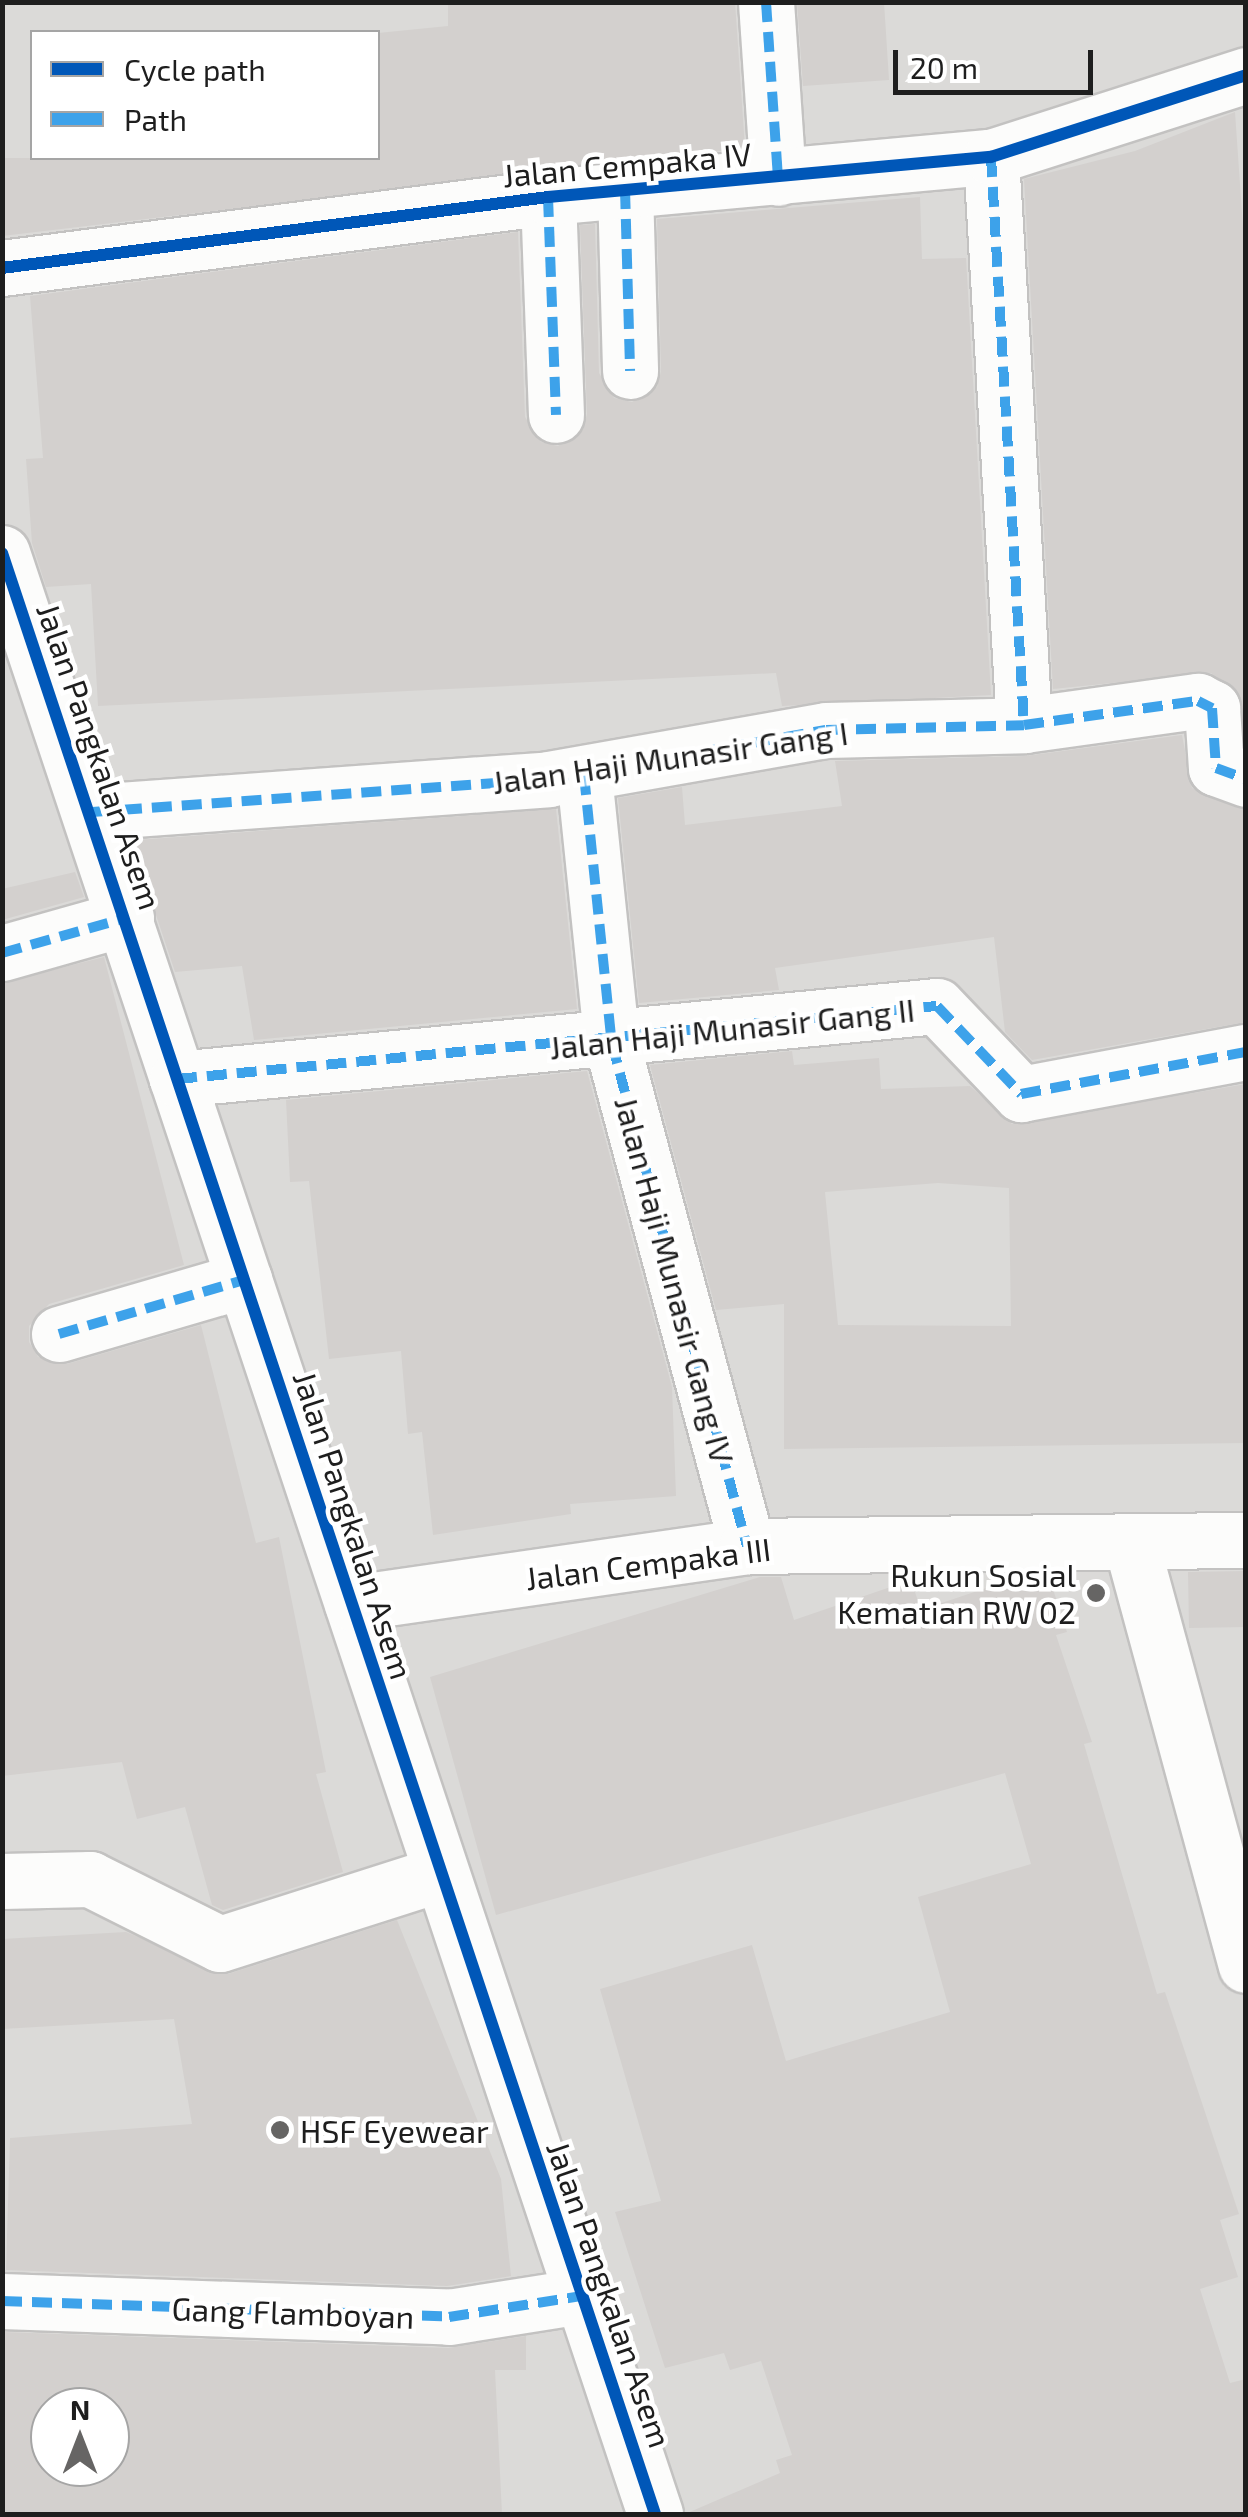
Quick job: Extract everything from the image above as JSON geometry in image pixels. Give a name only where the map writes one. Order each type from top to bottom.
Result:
[{"type":"street","points":[[766,2],[778,178]]},
{"type":"street","name":"Jalan Cempaka IV","points":[[2,268],[548,197],[990,157],[1246,75]]},
{"type":"street","points":[[990,157],[1024,725]]},
{"type":"street","points":[[625,189],[630,371]]},
{"type":"street","points":[[548,197],[556,415]]},
{"type":"street","name":"Jalan Pangkalan Asem","points":[[2,552],[92,812],[177,1079],[655,2514]]},
{"type":"street","name":"Jalan Haji Munasir Gang I","points":[[92,812],[584,774],[826,730],[1024,725],[1205,702],[1216,768],[1246,779]]},
{"type":"street","name":"Jalan Haji Munasir Gang IV","points":[[584,774],[612,1044],[747,1546]]},
{"type":"street","points":[[2,953],[126,918]]},
{"type":"street","name":"Jalan Haji Munasir Gang II","points":[[177,1079],[612,1044],[936,1006],[1008,1084],[1041,1095],[1246,1052]]},
{"type":"street","points":[[59,1334],[244,1280]]},
{"type":"street","name":"Jalan Cempaka III","points":[[352,1603],[747,1546],[1132,1546],[1246,1540]]},
{"type":"street","points":[[1132,1546],[1245,1964]]},
{"type":"street","points":[[2,1882],[90,1879],[202,1943],[220,1944],[440,1874]]},
{"type":"street","name":"Gang Flamboyan","points":[[2,2301],[449,2317],[582,2296]]},
{"type":"shaded area","points":[[3,3],[1245,3],[1245,2514],[3,2514]]},
{"type":"building","points":[[448,2],[735,2],[745,148],[2,236],[2,158],[380,160],[380,33],[448,26]]},
{"type":"building","points":[[797,2],[884,2],[889,80],[803,86]]},
{"type":"building","points":[[1235,112],[1246,271],[1246,741],[1238,692],[1211,673],[1053,689],[1024,179],[1135,151]]},
{"type":"building","points":[[920,197],[922,259],[966,258],[991,695],[782,706],[776,673],[98,706],[91,584],[46,587],[32,543],[26,459],[43,458],[30,296],[518,232],[525,417],[541,442],[558,446],[583,430],[587,414],[580,225],[595,224],[599,373],[614,398],[632,402],[657,387],[661,371],[657,219]]},
{"type":"building","points":[[1182,735],[1192,788],[1246,809],[1246,1022],[1032,1060],[1005,1032],[994,937],[775,968],[779,990],[639,1003],[618,798],[682,787],[685,825],[842,806],[835,761],[1025,756]]},
{"type":"building","points":[[556,809],[577,1009],[254,1040],[242,966],[175,972],[137,858],[137,840]]},
{"type":"building","points":[[75,872],[84,897],[2,920],[2,889]]},
{"type":"building","points":[[104,957],[184,1265],[49,1304],[29,1326],[29,1342],[38,1357],[67,1364],[201,1325],[256,1543],[279,1537],[326,1772],[316,1774],[343,1872],[223,1910],[212,1905],[185,1807],[137,1819],[122,1762],[2,1776],[2,983]]},
{"type":"building","points":[[792,1051],[794,1065],[879,1058],[881,1089],[970,1086],[1012,1124],[1246,1084],[1246,1443],[784,1449],[784,1304],[716,1310],[650,1065]],"holes":[[[938,1183],[1009,1188],[1011,1326],[838,1325],[825,1192]]]},
{"type":"building","points":[[587,1071],[672,1387],[676,1496],[570,1504],[571,1514],[433,1535],[422,1432],[408,1434],[401,1351],[329,1359],[309,1181],[290,1182],[286,1100]]},
{"type":"building","points":[[1246,1571],[1246,1627],[1189,1628],[1188,1572]]},
{"type":"building","points":[[1028,1574],[1048,1574],[1067,1632],[1056,1635],[1092,1742],[1084,1744],[1157,1994],[1165,1992],[1239,2214],[1220,2220],[1238,2277],[1200,2289],[1230,2383],[1246,2379],[1246,2514],[685,2514],[780,2473],[776,2460],[792,2455],[761,2361],[730,2370],[724,2353],[665,2368],[615,2212],[661,2201],[600,1989],[752,1945],[786,2061],[950,2012],[918,1897],[1031,1864],[1005,1773],[496,1915],[430,1677],[760,1577],[781,1577],[794,1620],[911,1580],[921,1610]]},
{"type":"building","points":[[397,1920],[501,2179],[511,2276],[447,2286],[6,2270],[10,2138],[192,2124],[174,2019],[2,2029],[2,1939],[126,1932],[228,1974]]},
{"type":"building","points":[[2,2332],[448,2348],[526,2336],[526,2370],[495,2370],[502,2514],[2,2514]]},
{"type":"marked path","points":[[766,2],[778,178]]},
{"type":"marked path","points":[[991,157],[1024,725]]},
{"type":"marked path","points":[[625,189],[630,371]]},
{"type":"marked path","points":[[548,197],[556,415]]},
{"type":"marked path","points":[[92,812],[548,779],[826,730],[1024,725],[1198,701],[1212,708],[1216,768],[1246,779]]},
{"type":"marked path","points":[[584,775],[612,1044],[747,1546]]},
{"type":"marked path","points":[[2,953],[126,918]]},
{"type":"marked path","points":[[177,1079],[937,1006],[1021,1094],[1246,1052]]},
{"type":"marked path","points":[[59,1334],[244,1280]]},
{"type":"marked path","points":[[2,2301],[449,2317],[582,2296]]},
{"type":"cycle path","points":[[2,268],[548,197],[991,157],[1246,75]]},
{"type":"cycle path","points":[[2,553],[655,2514]]},
{"type":"place","name":"Rukun Sosial Kematian RW 02","points":[[1096,1593]]},
{"type":"place","name":"HSF Eyewear","points":[[280,2130]]}]
